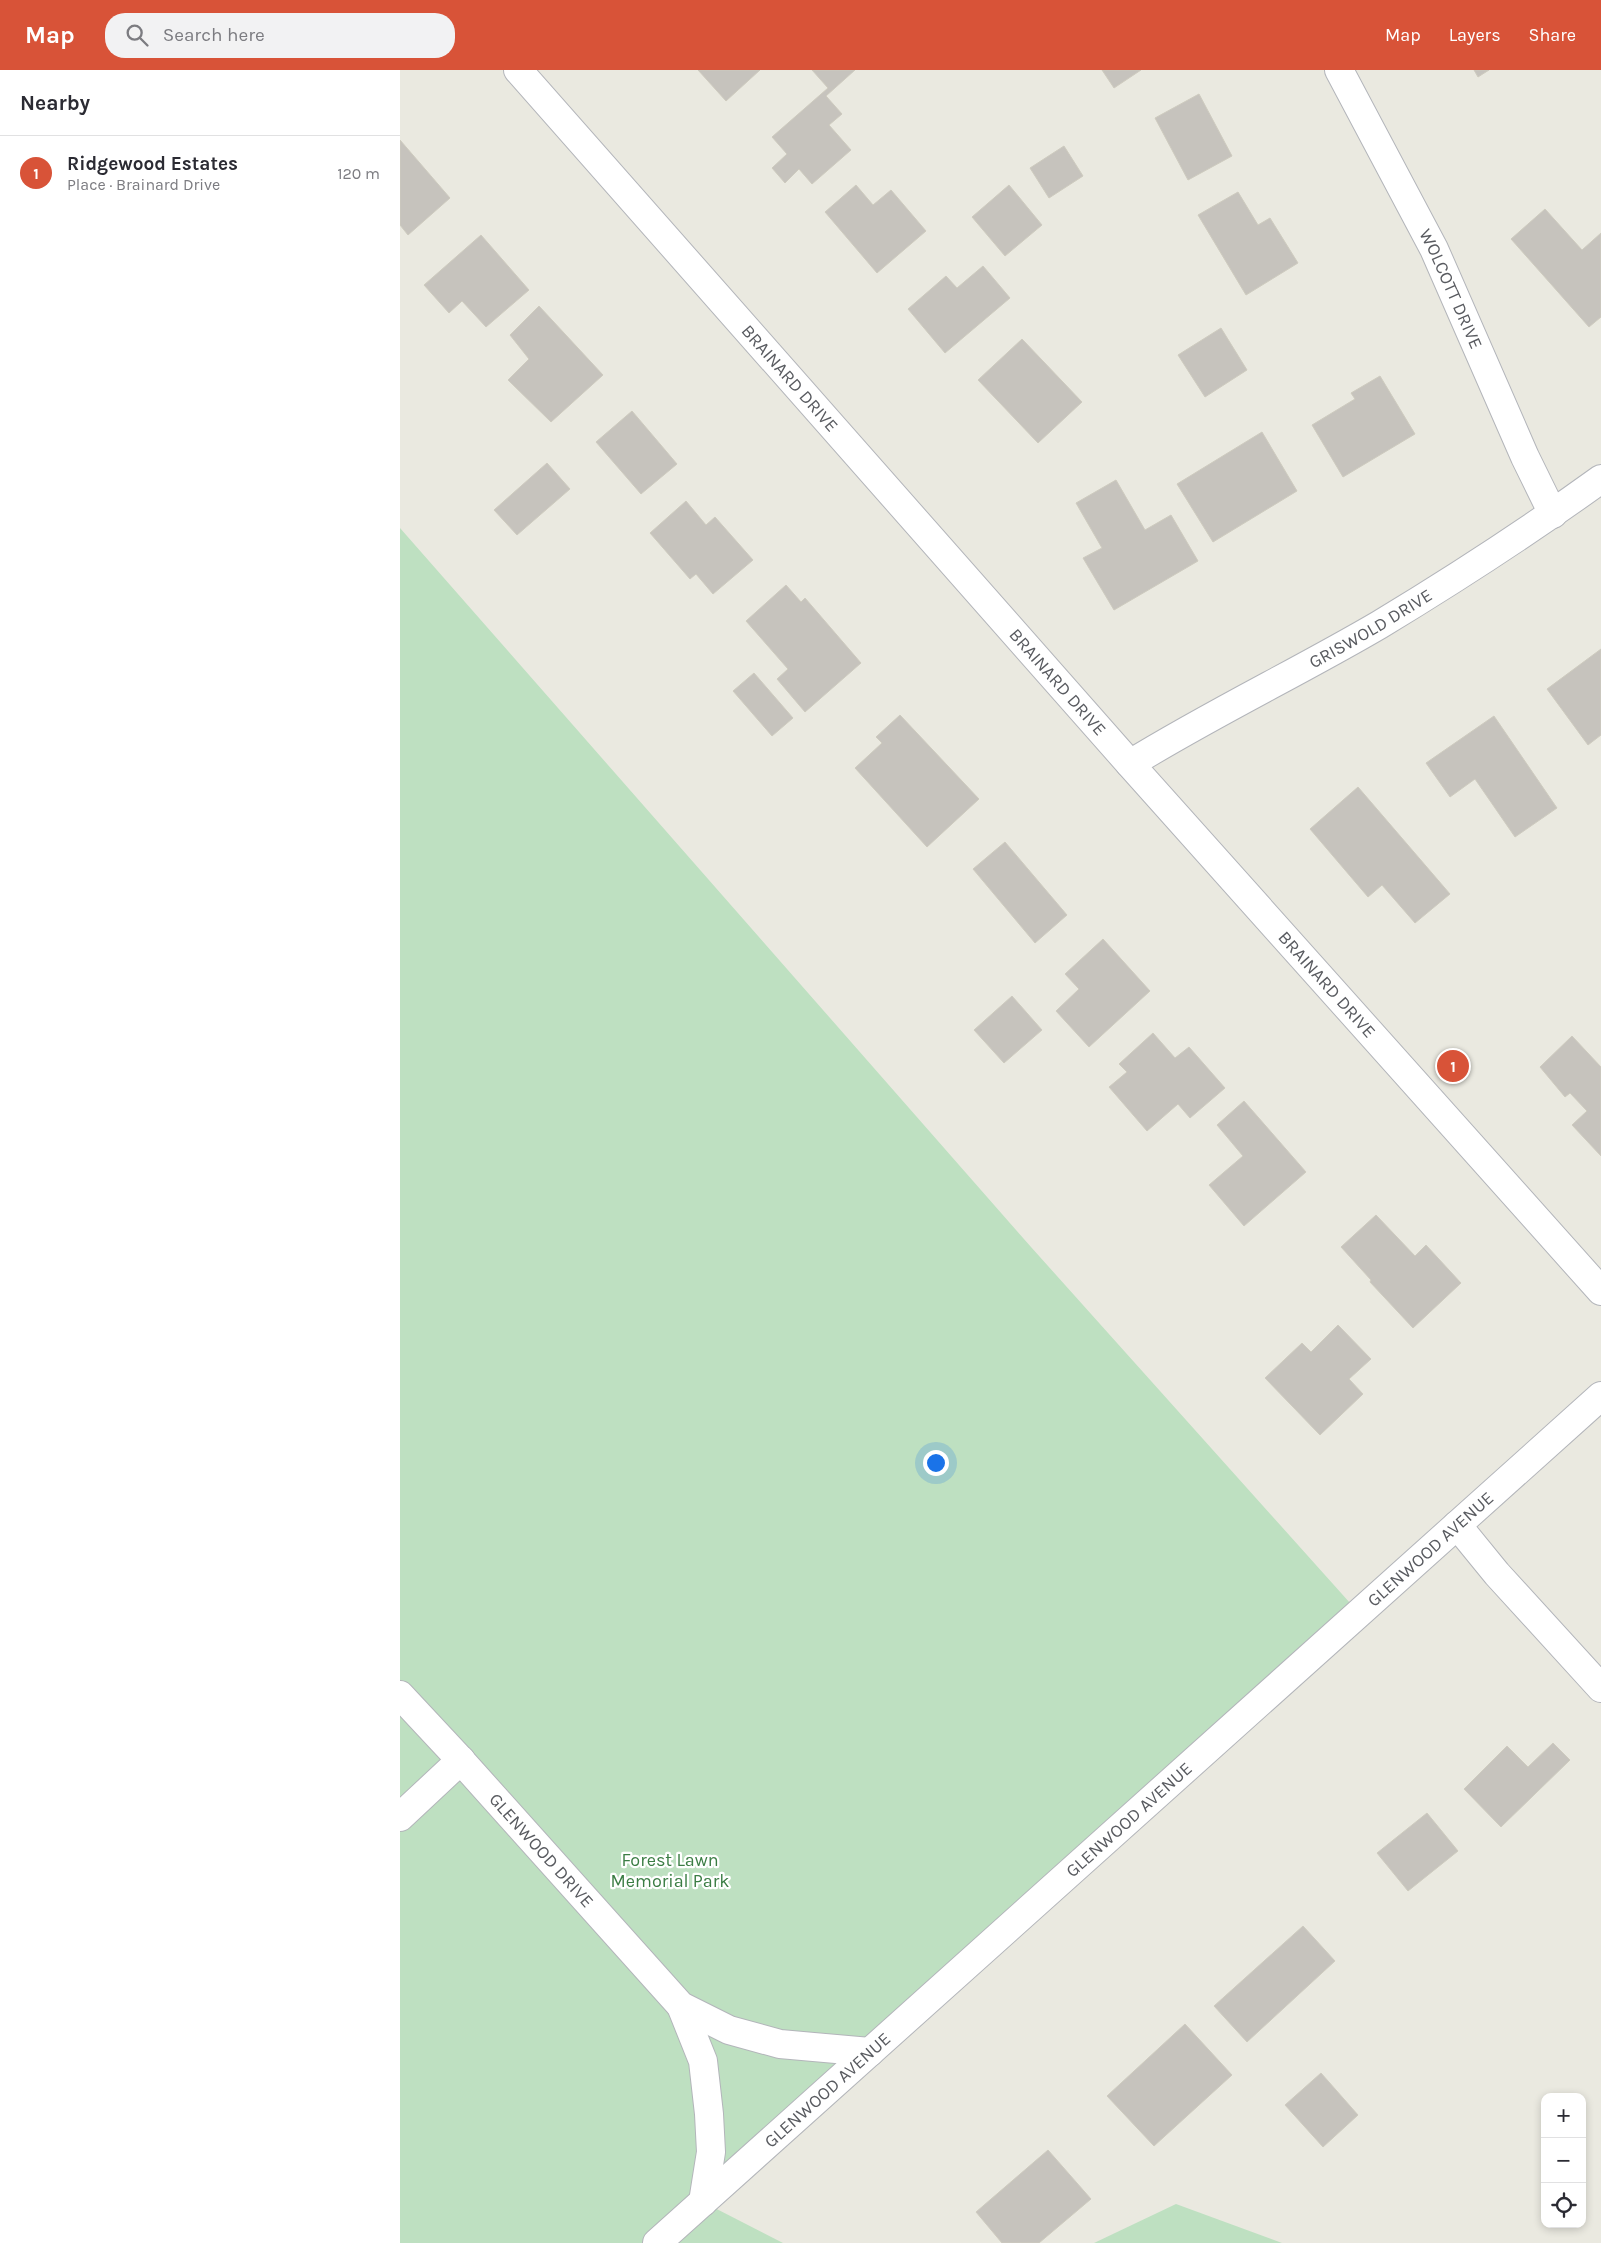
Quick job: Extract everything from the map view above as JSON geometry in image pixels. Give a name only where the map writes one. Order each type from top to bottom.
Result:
[{"type":"street","name":"BRAINARD DRIVE","points":[[518,70],[1130,764],[1601,1291]]},
{"type":"street","name":"WOLCOTT DRIVE","points":[[1339,70],[1434,249],[1525,457],[1553,514]]},
{"type":"street","name":"GRISWOLD DRIVE","points":[[1130,764],[1188,728],[1378,626],[1553,514],[1601,479]]},
{"type":"street","name":"GLENWOOD AVENUE","points":[[657,2243],[1601,1396]]},
{"type":"street","points":[[1457,1525],[1497,1574],[1601,1688]]},
{"type":"street","name":"GLENWOOD DRIVE","points":[[400,1695],[461,1760],[682,2006],[729,2030],[780,2044],[870,2052]]},
{"type":"street","points":[[400,1817],[461,1760]]},
{"type":"street","name":"GLENWOOD DRIVE","points":[[682,2006],[703,2061],[710,2114],[711,2152],[702,2202]]},
{"type":"green space","name":"Forest Lawn Memorial Park","points":[[400,528],[1031,1247],[1359,1613],[703,2202],[783,2243],[400,2243]]},
{"type":"green space","points":[[1176,2204],[1282,2243],[1094,2243]]},
{"type":"building","points":[[698,70],[760,70],[726,101]]},
{"type":"building","points":[[812,70],[855,70],[826,96],[842,114],[829,125],[851,150],[812,184],[799,169],[785,183],[772,168],[787,154],[772,137],[828,88]]},
{"type":"building","points":[[1102,70],[1141,70],[1114,88]]},
{"type":"building","points":[[1474,70],[1489,70],[1478,77]]},
{"type":"building","points":[[1199,94],[1232,156],[1188,180],[1155,118]]},
{"type":"building","points":[[400,140],[450,198],[408,235],[400,225]]},
{"type":"building","points":[[1064,146],[1083,176],[1049,198],[1030,168]]},
{"type":"building","points":[[856,185],[873,205],[891,190],[926,231],[877,273],[825,212]]},
{"type":"building","points":[[1009,185],[1042,225],[1005,256],[972,217]]},
{"type":"building","points":[[1238,192],[1258,225],[1270,218],[1298,263],[1246,295],[1198,215]]},
{"type":"building","points":[[1545,209],[1582,250],[1601,233],[1601,317],[1589,327],[1511,239]]},
{"type":"building","points":[[481,235],[529,290],[486,327],[462,301],[449,313],[424,285]]},
{"type":"building","points":[[983,266],[1010,298],[945,353],[908,309],[946,276],[957,288]]},
{"type":"building","points":[[539,306],[603,375],[551,422],[508,380],[529,359],[510,335]]},
{"type":"building","points":[[1221,328],[1247,370],[1205,397],[1178,355]]},
{"type":"building","points":[[1022,339],[1082,402],[1038,443],[978,380]]},
{"type":"building","points":[[1380,376],[1415,434],[1343,477],[1312,425],[1355,399],[1351,393]]},
{"type":"building","points":[[632,411],[677,464],[641,494],[596,442]]},
{"type":"building","points":[[1262,432],[1297,491],[1213,542],[1177,484]]},
{"type":"building","points":[[547,463],[570,489],[517,535],[494,510]]},
{"type":"building","points":[[1116,480],[1145,530],[1171,515],[1198,561],[1114,610],[1083,558],[1102,548],[1076,503]]},
{"type":"building","points":[[686,501],[706,525],[715,517],[753,560],[713,594],[696,574],[690,579],[650,533]]},
{"type":"building","points":[[786,585],[801,602],[805,598],[861,663],[805,712],[777,679],[788,669],[746,621]]},
{"type":"building","points":[[1601,649],[1601,735],[1588,745],[1547,689]]},
{"type":"building","points":[[754,673],[793,718],[772,736],[733,691]]},
{"type":"building","points":[[900,715],[979,799],[927,847],[855,768],[882,743],[876,737]]},
{"type":"building","points":[[1494,716],[1557,808],[1515,837],[1475,779],[1450,797],[1426,763]]},
{"type":"building","points":[[1358,787],[1450,894],[1415,923],[1382,885],[1368,897],[1310,829]]},
{"type":"building","points":[[1005,842],[1067,915],[1035,943],[973,869]]},
{"type":"building","points":[[1103,939],[1150,991],[1089,1047],[1056,1011],[1079,989],[1065,974]]},
{"type":"building","points":[[1012,996],[1042,1030],[1004,1063],[974,1030]]},
{"type":"building","points":[[1153,1033],[1175,1058],[1189,1047],[1225,1088],[1190,1118],[1178,1104],[1147,1131],[1109,1087],[1127,1072],[1119,1064]]},
{"type":"building","points":[[1572,1036],[1601,1067],[1601,1156],[1572,1125],[1587,1111],[1570,1093],[1565,1097],[1540,1067]]},
{"type":"building","points":[[1244,1101],[1306,1172],[1244,1226],[1209,1185],[1243,1156],[1217,1125]]},
{"type":"building","points":[[1376,1215],[1415,1256],[1426,1245],[1461,1283],[1413,1328],[1370,1282],[1371,1280],[1341,1247]]},
{"type":"building","points":[[1338,1325],[1371,1359],[1349,1379],[1363,1394],[1320,1435],[1265,1378],[1302,1343],[1311,1352]]},
{"type":"building","points":[[1553,1743],[1570,1760],[1501,1827],[1464,1789],[1507,1746],[1528,1767]]},
{"type":"building","points":[[1427,1813],[1458,1851],[1408,1891],[1377,1853]]},
{"type":"building","points":[[1303,1926],[1335,1961],[1247,2042],[1214,2006]]},
{"type":"building","points":[[1185,2024],[1232,2075],[1154,2146],[1107,2096]]},
{"type":"building","points":[[1321,2073],[1358,2115],[1323,2147],[1285,2105]]},
{"type":"building","points":[[1048,2150],[1091,2199],[1039,2243],[1002,2243],[976,2212]]},
{"type":"place","name":"Ridgewood Estates","points":[[1453,1066]]}]
